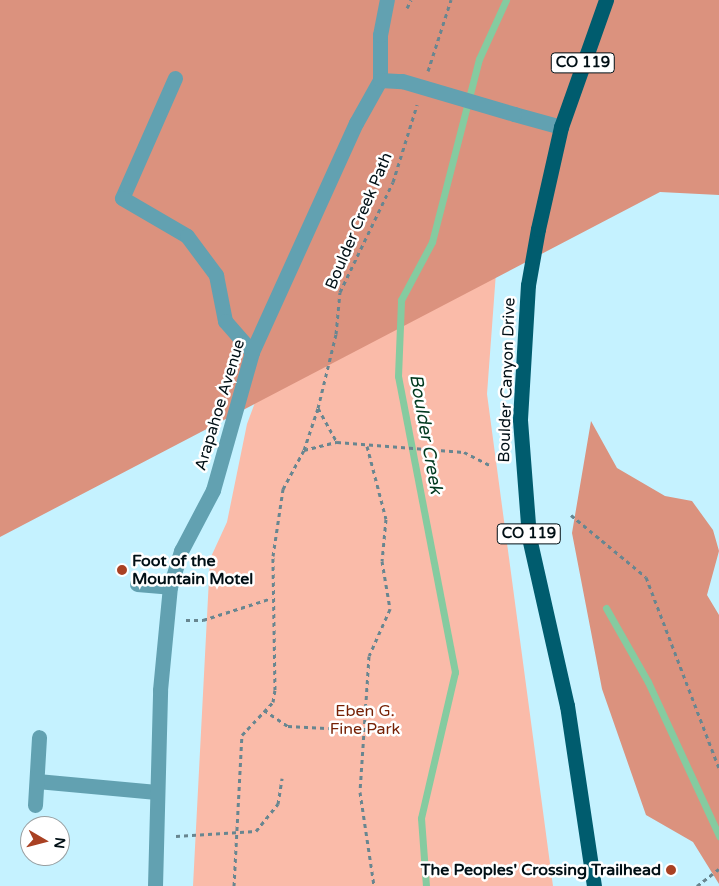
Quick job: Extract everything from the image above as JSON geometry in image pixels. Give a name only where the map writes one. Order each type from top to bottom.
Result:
[{"type":"main road","name":"Boulder Canyon Drive","points":[[594,886],[568,706],[542,609],[521,478],[520,419],[528,285],[561,127],[606,0]]},
{"type":"street","points":[[387,0],[380,35],[380,80],[402,81],[561,127]]},
{"type":"street","points":[[175,78],[122,198],[187,236],[216,275],[225,321],[252,352]]},
{"type":"street","name":"Arapahoe Avenue","points":[[155,886],[156,792],[170,587],[181,551],[213,490],[252,352],[380,80]]},
{"type":"street","points":[[137,584],[170,587]]},
{"type":"street","points":[[35,805],[39,738]]},
{"type":"street","points":[[36,781],[156,792]]},
{"type":"path","points":[[425,82],[451,0]]},
{"type":"path","name":"Boulder Creek Path","points":[[234,886],[242,734],[273,702],[275,690],[272,598],[283,490],[304,450],[318,408],[336,334],[340,292],[393,182],[419,100]]},
{"type":"path","points":[[318,408],[337,442]]},
{"type":"path","points":[[304,450],[337,442],[367,446],[464,452],[491,466]]},
{"type":"path","points":[[367,446],[386,519],[382,561],[390,609],[369,656],[360,792],[374,886]]},
{"type":"path","points":[[571,515],[646,577],[719,768]]},
{"type":"path","points":[[203,620],[272,598]]},
{"type":"path","points":[[264,710],[288,726],[364,730]]},
{"type":"path","points":[[154,840],[236,830],[256,831],[269,820],[278,804],[282,778]]},
{"type":"path","points":[[697,886],[719,869]]},
{"type":"green space","name":"Eben G. Fine Park","points":[[497,259],[487,394],[553,886],[193,886],[210,559],[227,522],[247,424],[263,381]]},
{"type":"shaded area","points":[[0,0],[719,0],[719,195],[660,192],[0,537]]},
{"type":"shaded area","points":[[591,421],[617,468],[665,496],[692,501],[713,530],[719,551],[707,595],[719,615],[719,884],[693,842],[646,815],[602,689],[572,533]]},
{"type":"waterway","name":"Boulder Creek","points":[[426,886],[421,818],[455,672],[398,376],[401,300],[432,242],[479,59],[506,0]]},
{"type":"waterway","points":[[606,608],[648,682],[719,836]]},
{"type":"place","name":"Foot of the Mountain Motel","points":[[122,570]]},
{"type":"place","name":"The Peoples' Crossing Trailhead","points":[[671,870]]}]
